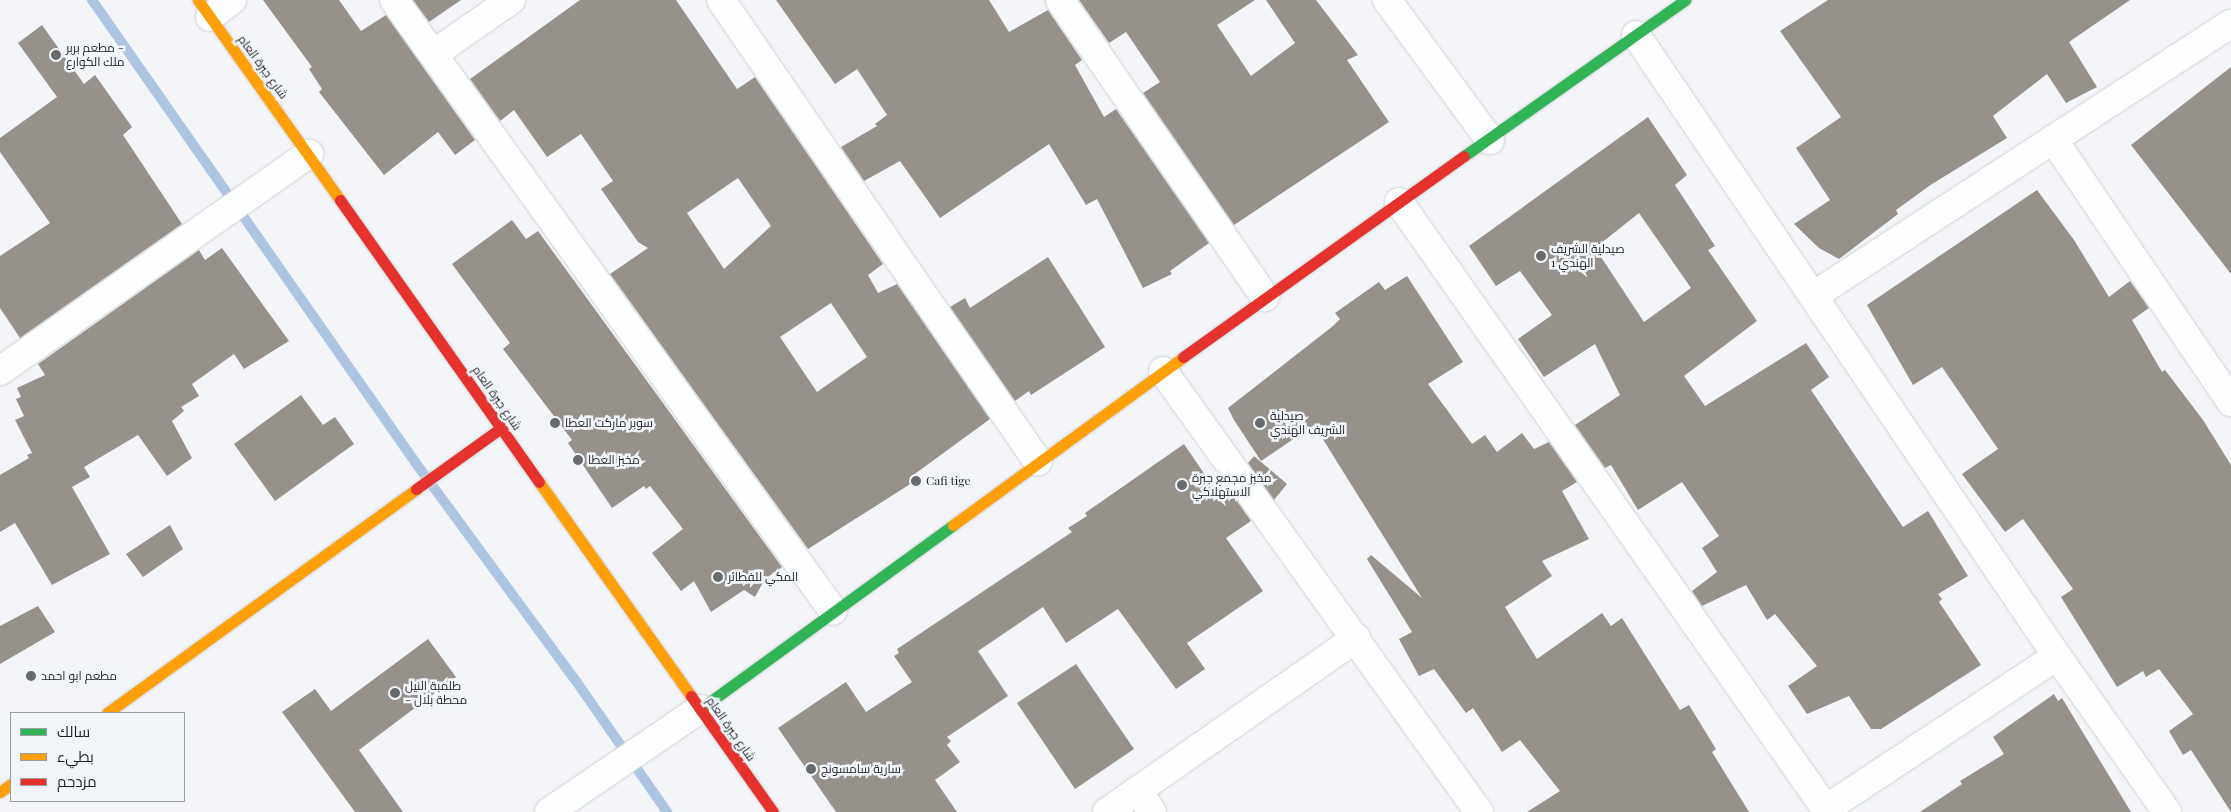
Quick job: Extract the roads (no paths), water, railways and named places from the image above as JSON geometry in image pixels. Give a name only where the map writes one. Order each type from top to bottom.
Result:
[{"type":"street","points":[[204,9],[232,0]]},
{"type":"street","points":[[394,0],[435,53],[833,611]]},
{"type":"street","points":[[435,53],[511,0]]},
{"type":"street","points":[[721,0],[1038,462]]},
{"type":"street","points":[[1060,0],[1264,298]]},
{"type":"street","points":[[1387,0],[1490,140]]},
{"type":"street","points":[[549,812],[700,708],[1264,298],[1490,140],[1684,0]]},
{"type":"street","name":"شارع جبرة العام","points":[[204,9],[773,812]]},
{"type":"street","points":[[1813,296],[2231,23]]},
{"type":"street","points":[[1636,35],[2057,656],[2167,812]]},
{"type":"street","points":[[2053,139],[2231,402]]},
{"type":"street","points":[[0,372],[308,154]]},
{"type":"street","points":[[1399,202],[1827,810],[2057,656]]},
{"type":"street","points":[[1163,372],[1356,638],[1479,812]]},
{"type":"street","points":[[108,712],[265,596],[501,428]]},
{"type":"street","points":[[1107,812],[1145,802],[1356,638]]},
{"type":"waterway","points":[[92,0],[415,462],[576,681],[667,812]]},
{"type":"place","name":"مطعم بربر - ملك الكوارع","points":[[56,55]]},
{"type":"place","name":"صيدلية الشريف الهندي 1","points":[[1541,256]]},
{"type":"place","name":"سوبر ماركت العطا","points":[[555,423]]},
{"type":"place","name":"صيدلية الشريف الهندي","points":[[1260,423]]},
{"type":"place","name":"مخبز العطا","points":[[578,460]]},
{"type":"place","name":"Cafi tige","points":[[916,481]]},
{"type":"place","name":"مخبز مجمع جبرة الاستهلاكي","points":[[1182,485]]},
{"type":"place","name":"المكي للفطائر","points":[[718,577]]},
{"type":"place","name":"مطعم ابو احمد","points":[[31,676]]},
{"type":"place","name":"طلمبة النيل - محطة بلال","points":[[395,693]]},
{"type":"place","name":"سارية سامسونج","points":[[811,769]]}]
